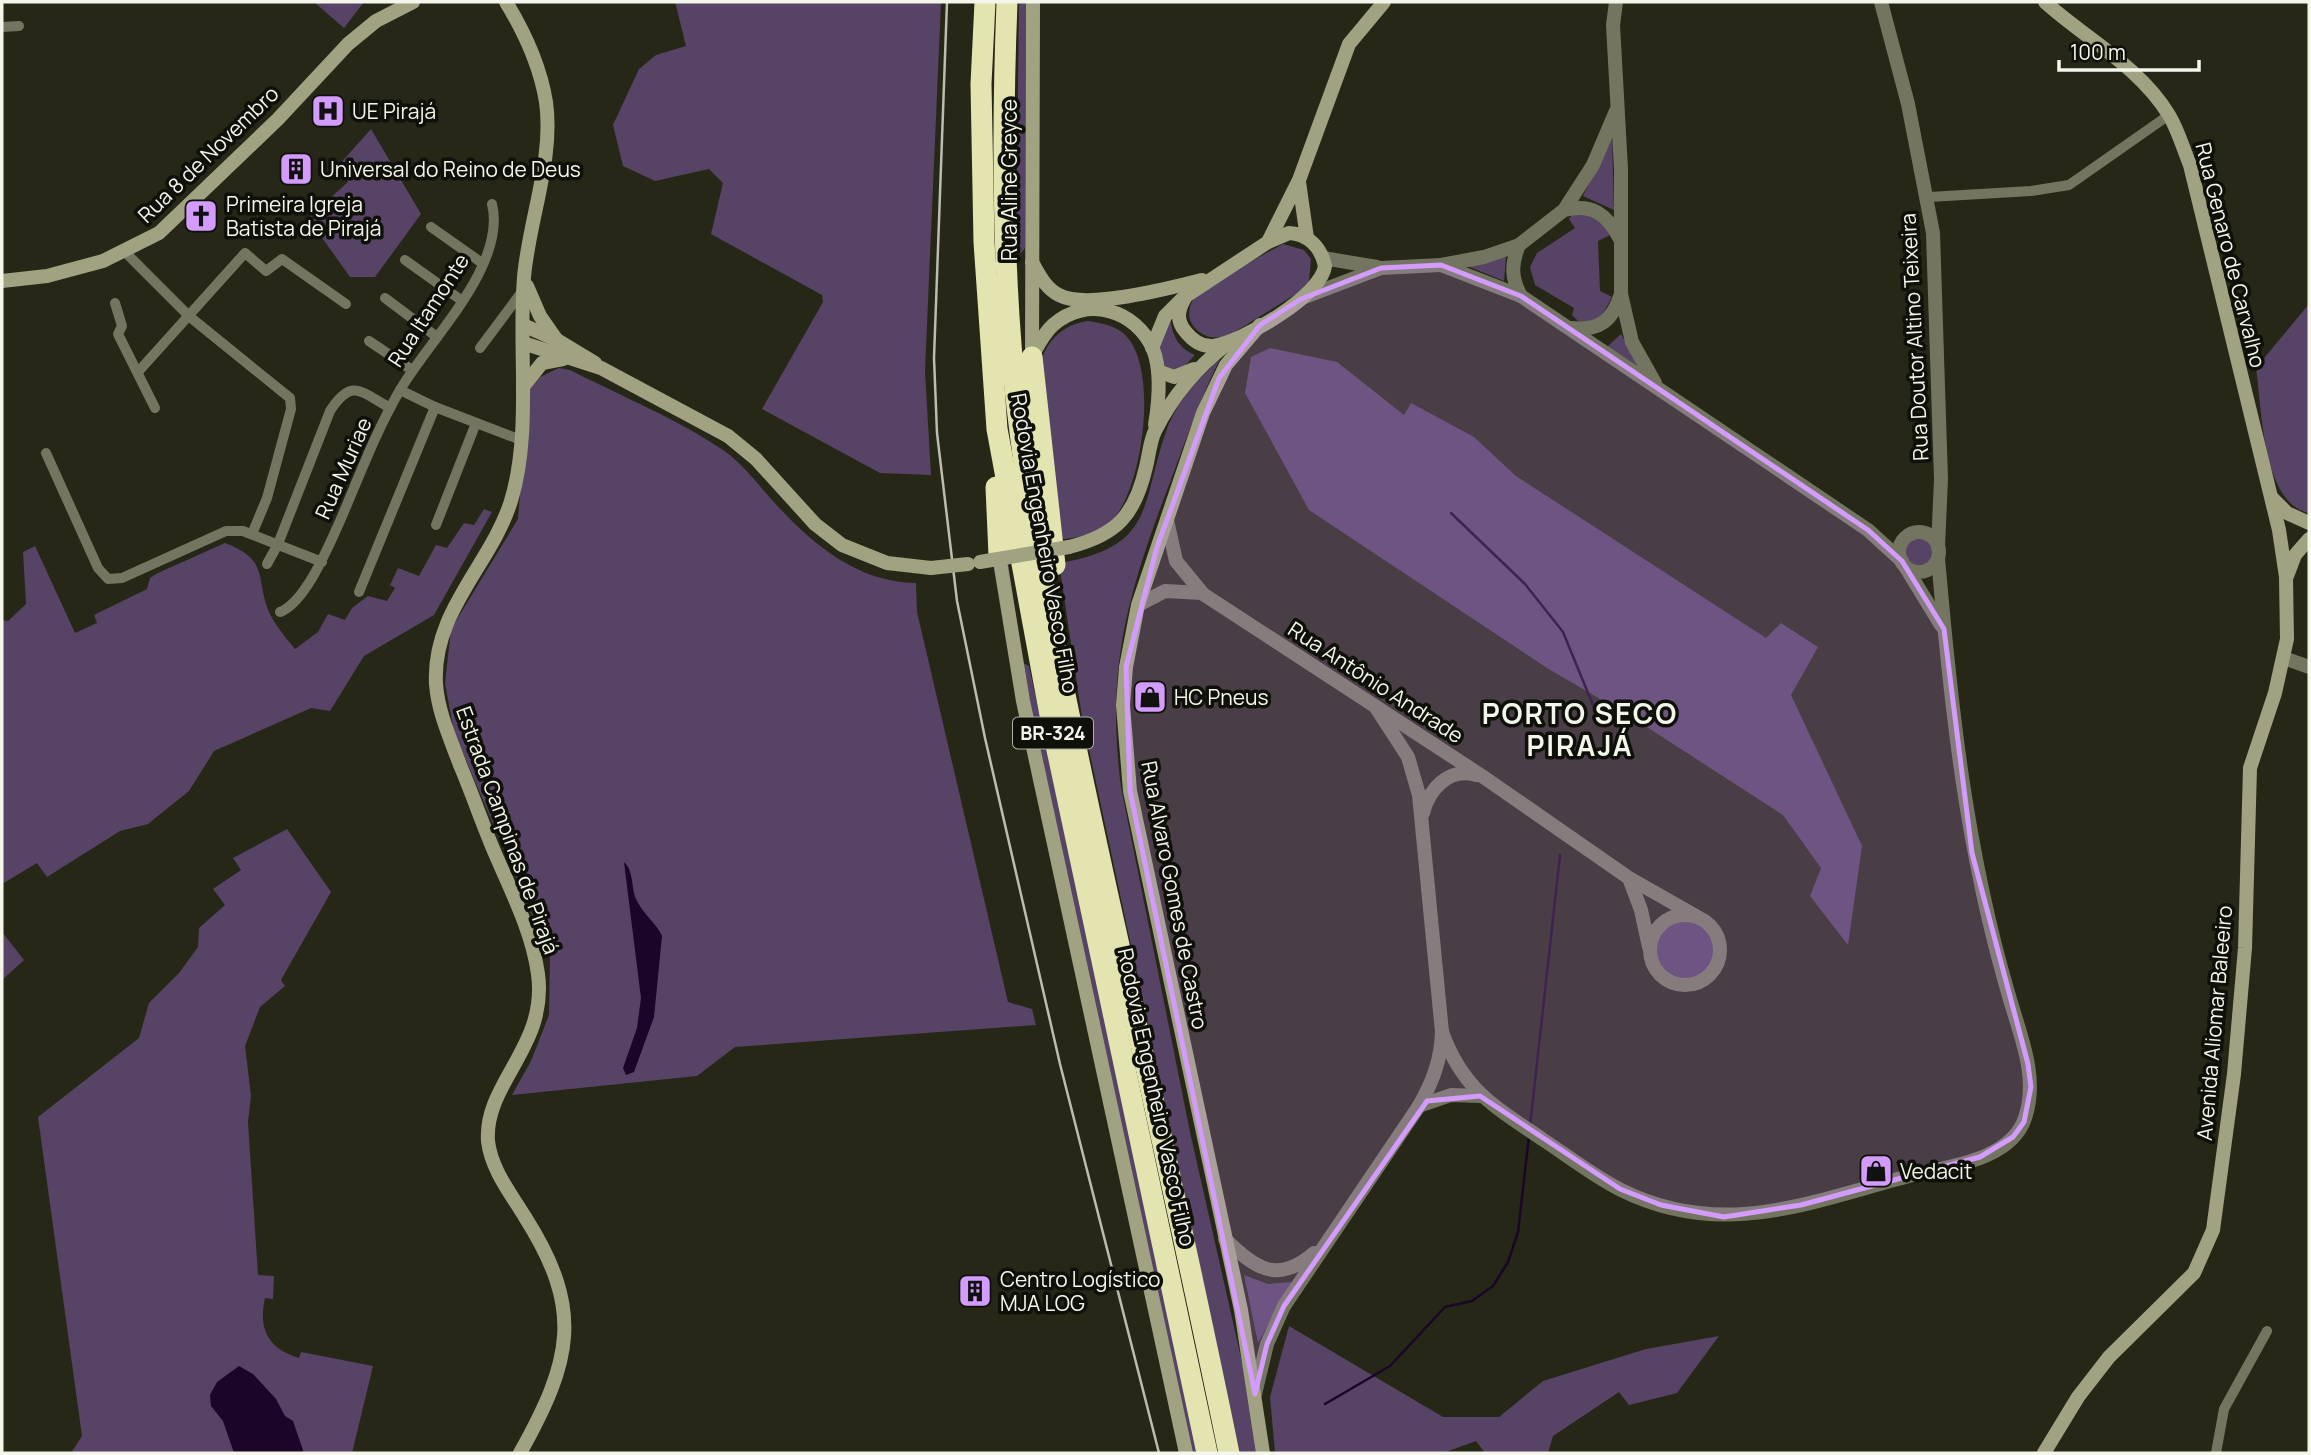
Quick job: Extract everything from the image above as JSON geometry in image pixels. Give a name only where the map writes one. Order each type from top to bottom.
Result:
[{"type":"highway","name":"Rodovia Engenheiro Vasco Filho","points":[[985,2],[981,84],[984,242],[997,429],[1053,732],[1207,1453]]},
{"type":"highway","name":"Rodovia Engenheiro Vasco Filho","points":[[1007,2],[1003,181],[1014,380],[1035,523],[1072,731],[1229,1453]]},
{"type":"highway","points":[[1032,358],[1072,731]]},
{"type":"highway","points":[[983,560],[996,515],[997,429]]},
{"type":"main road","name":"Rua 8 de Novembro","points":[[2,281],[47,276],[125,252],[159,233],[361,32],[413,2]]},
{"type":"main road","name":"Estrada Campinas de Pirajá","points":[[506,2],[532,51],[546,104],[546,146],[524,283],[521,440],[510,506],[495,540],[446,623],[438,652],[436,681],[446,731],[520,911],[539,979],[534,1026],[523,1053],[500,1090],[489,1126],[492,1159],[545,1247],[565,1305],[565,1336],[552,1387],[520,1453]]},
{"type":"main road","name":"Rua Aline Greyce","points":[[1032,358],[1030,257],[1033,2]]},
{"type":"main road","points":[[1268,242],[1299,180],[1345,51],[1359,29],[1384,2]]},
{"type":"main road","name":"Rua Genaro de Carvalho","points":[[2045,2],[2140,78],[2169,115],[2190,165],[2280,536]]},
{"type":"main road","points":[[1154,433],[1180,388],[1202,364],[1231,341],[1301,299],[1319,284],[1324,275],[1323,258],[1307,238],[1299,180]]},
{"type":"main road","points":[[1152,348],[1165,316],[1207,279],[1268,242],[1289,233],[1307,238]]},
{"type":"main road","points":[[1030,257],[1048,287],[1069,299],[1149,293],[1207,279]]},
{"type":"main road","points":[[524,283],[534,305],[557,340]]},
{"type":"main road","points":[[1186,296],[1179,310],[1179,318],[1185,332],[1195,342],[1213,346],[1231,341]]},
{"type":"main road","points":[[523,325],[557,340],[601,368],[728,436],[755,459],[815,524],[842,544],[887,563],[930,568],[1069,547],[1108,533],[1128,514],[1143,478],[1158,406],[1158,371],[1152,348],[1142,331],[1126,317],[1096,309],[1059,320],[1043,335],[1032,358]]},
{"type":"main road","name":"Rua Alvaro Gomes de Castro","points":[[1260,325],[1235,353],[1219,378],[1167,520],[1138,605],[1126,667],[1123,705],[1130,791],[1225,1239],[1255,1394],[1263,1453]]},
{"type":"main road","points":[[523,343],[601,368]]},
{"type":"main road","points":[[521,391],[530,375],[548,359],[575,361]]},
{"type":"main road","points":[[1158,371],[1174,377],[1202,364]]},
{"type":"main road","points":[[2271,497],[2287,513],[2309,524]]},
{"type":"main road","points":[[2280,536],[2309,524]]},
{"type":"main road","points":[[2280,536],[2309,537]]},
{"type":"main road","name":"Avenida Aliomar Baleeiro","points":[[2044,1453],[2072,1406],[2102,1365],[2194,1273],[2213,1230],[2234,1074],[2245,948],[2250,768],[2284,658],[2288,623],[2286,577],[2280,536]]},
{"type":"main road","points":[[2286,577],[2295,555],[2309,537]]},
{"type":"main road","points":[[983,560],[1023,701],[1186,1453]]},
{"type":"street","points":[[1616,2],[1613,25],[1620,169],[1621,294],[1632,342],[1657,388]]},
{"type":"street","name":"Rua Doutor Altino Teixeira","points":[[1442,1032],[1456,1063],[1480,1096],[1599,1178],[1641,1199],[1724,1217],[1764,1214],[1955,1164],[1997,1149],[2013,1137],[2024,1122],[2031,1087],[2028,1063],[1991,936],[1972,853],[1944,629],[1938,552],[1938,303],[1928,197],[1902,78],[1881,2]]},
{"type":"street","points":[[2,27],[19,26]]},
{"type":"street","points":[[1323,258],[1381,268],[1441,265],[1484,257],[1518,245],[1564,210],[1593,165],[1616,111]]},
{"type":"street","points":[[1928,197],[2031,191],[2069,185],[2169,115]]},
{"type":"street","name":"Rua Itamonte","points":[[492,204],[493,234],[482,263],[461,300],[400,390],[435,407],[521,440]]},
{"type":"street","points":[[1564,210],[1582,206],[1592,208],[1610,221],[1621,240]]},
{"type":"street","points":[[431,227],[482,263]]},
{"type":"street","points":[[1518,245],[1513,277],[1521,296]]},
{"type":"street","points":[[125,252],[190,317],[286,393],[291,409],[267,498],[252,534]]},
{"type":"street","points":[[138,372],[245,253],[266,271],[282,259],[346,304]]},
{"type":"street","points":[[405,260],[461,300]]},
{"type":"street","points":[[1441,265],[1521,296],[1868,530],[1903,564],[1923,571],[1938,552],[1928,534],[1911,535],[1868,530]]},
{"type":"street","points":[[1301,299],[1381,268]]},
{"type":"street","points":[[480,348],[524,283]]},
{"type":"street","points":[[1568,328],[1583,330],[1602,326],[1610,319],[1621,294]]},
{"type":"street","points":[[385,298],[437,337]]},
{"type":"street","points":[[115,303],[122,326],[118,334],[155,408]]},
{"type":"street","points":[[369,341],[412,370]]},
{"type":"street","points":[[267,564],[278,544],[330,411],[340,395],[349,389],[358,390],[390,408]]},
{"type":"street","name":"Rua Muriae","points":[[280,612],[295,601],[322,562],[400,390]]},
{"type":"street","points":[[359,593],[435,407]]},
{"type":"street","points":[[436,525],[476,423]]},
{"type":"street","points":[[46,453],[98,568],[108,579],[122,578],[216,533],[243,531],[322,562]]},
{"type":"street","points":[[1903,564],[1899,549],[1940,509]]},
{"type":"street","name":"Rua Antônio Andrade","points":[[1167,520],[1176,561],[1203,594],[1482,776],[1629,878],[1696,916]]},
{"type":"street","name":"Rua Doutor Altino Teixeira","points":[[1903,564],[1944,629]]},
{"type":"street","name":"Rua Antônio Andrade","points":[[1138,605],[1165,592],[1182,590],[1203,594]]},
{"type":"street","points":[[2284,658],[2309,667]]},
{"type":"street","points":[[1255,1394],[1273,1327],[1419,1105],[1436,1071],[1442,1032],[1423,815],[1408,757],[1375,706]]},
{"type":"street","points":[[1423,815],[1429,795],[1443,781],[1460,773],[1482,776]]},
{"type":"street","points":[[1629,878],[1641,910],[1650,960],[1664,979],[1687,986],[1709,976],[1717,966],[1720,942],[1715,931],[1696,916],[1684,915],[1665,920],[1652,936],[1649,948]]},
{"type":"street","points":[[1419,1105],[1451,1095],[1480,1096]]},
{"type":"street","points":[[1225,1239],[1257,1266],[1276,1271],[1302,1263],[1332,1235]]},
{"type":"street","points":[[2216,1453],[2224,1409],[2267,1331]]},
{"type":"highlighted area","points":[[1441,265],[1521,296],[1868,530],[1902,561],[1944,629],[1972,853],[2028,1064],[2031,1087],[2024,1122],[2013,1137],[1980,1157],[1801,1205],[1724,1217],[1661,1205],[1620,1189],[1480,1096],[1427,1101],[1284,1306],[1267,1344],[1255,1394],[1130,791],[1126,667],[1157,547],[1219,378],[1260,325],[1301,299],[1381,268]]},
{"type":"shaded area","points":[[314,2],[364,2],[344,28]]},
{"type":"shaded area","points":[[675,2],[941,2],[925,371],[931,475],[880,473],[762,409],[823,302],[822,295],[711,234],[723,183],[709,169],[655,181],[623,166],[613,125],[639,69],[656,55],[686,46]]},
{"type":"shaded area","points":[[1019,2],[1026,2],[1025,248],[1021,253],[1016,250]]},
{"type":"shaded area","points":[[371,129],[421,214],[375,277],[350,277],[308,218],[348,182],[338,166]]},
{"type":"shaded area","points":[[1612,138],[1614,210],[1583,196]]},
{"type":"shaded area","points":[[1590,213],[1612,234],[1598,241],[1600,291],[1612,297],[1600,319],[1580,323],[1572,315],[1574,308],[1535,285],[1530,267],[1537,253],[1575,228],[1569,219],[1572,215]]},
{"type":"shaded area","points":[[1283,244],[1304,250],[1311,259],[1309,282],[1301,291],[1228,336],[1210,337],[1194,327],[1189,312],[1195,297],[1224,277]]},
{"type":"shaded area","points":[[1506,257],[1504,281],[1465,265]]},
{"type":"shaded area","points":[[2309,304],[2309,513],[2293,506],[2273,474],[2263,429],[2256,368]]},
{"type":"shaded area","points":[[1170,317],[1177,340],[1184,349],[1195,355],[1180,371],[1166,374],[1158,348]]},
{"type":"shaded area","points":[[1088,321],[1119,330],[1134,348],[1141,370],[1144,396],[1140,452],[1125,501],[1115,517],[1096,532],[1056,540],[1040,362],[1058,334],[1071,326]]},
{"type":"shaded area","points":[[1621,334],[1639,368],[1607,347]]},
{"type":"shaded area","points":[[1270,348],[1337,362],[1404,415],[1411,403],[1474,437],[1516,476],[1766,638],[1781,623],[1818,647],[1791,695],[1862,846],[1848,945],[1810,896],[1821,868],[1783,815],[1636,720],[1547,668],[1309,510],[1245,393],[1251,357]]},
{"type":"shaded area","points":[[1220,359],[1183,447],[1133,593],[1119,665],[1117,743],[1121,787],[1190,1132],[1244,1371],[1258,1453],[1240,1453],[1082,717],[1059,563],[1091,556],[1114,546],[1130,533],[1147,499],[1159,453],[1173,416],[1190,390]]},
{"type":"shaded area","points":[[559,368],[570,370],[648,408],[723,450],[743,467],[802,530],[835,557],[873,576],[916,583],[917,612],[1008,1002],[1032,1009],[1036,1025],[735,1047],[697,1076],[512,1095],[531,1061],[549,1015],[550,958],[454,732],[445,683],[451,629],[518,519],[528,392],[540,377]]},
{"type":"shaded area","points":[[484,509],[492,512],[434,615],[364,656],[330,711],[311,708],[214,751],[189,791],[148,824],[120,831],[47,877],[37,863],[2,884],[2,620],[8,621],[26,604],[23,552],[35,546],[75,633],[97,623],[94,615],[147,589],[150,578],[158,573],[225,543],[239,549],[255,563],[269,612],[295,649],[318,632],[328,614],[345,620],[352,608],[368,596],[387,601],[395,588],[390,585],[398,568],[419,576],[436,545],[447,548],[464,523],[474,525]]},
{"type":"shaded area","points":[[1919,537],[1929,541],[1933,551],[1929,561],[1919,565],[1909,561],[1905,551],[1909,541]]},
{"type":"shaded area","points":[[1006,549],[1023,663],[1029,666],[1198,1453],[1191,1453],[1036,741],[1009,588]]},
{"type":"shaded area","points":[[287,829],[331,892],[281,980],[285,986],[260,1007],[245,1046],[251,1096],[248,1122],[258,1275],[274,1276],[273,1299],[265,1298],[263,1319],[268,1336],[280,1349],[299,1358],[301,1352],[373,1366],[352,1453],[71,1453],[82,1436],[38,1117],[139,1038],[149,1003],[179,973],[198,947],[199,928],[225,905],[213,889],[241,870],[233,858]]},
{"type":"shaded area","points":[[624,862],[629,870],[636,899],[662,936],[654,1017],[634,1072],[626,1075],[623,1068],[637,1028],[641,998]]},
{"type":"shaded area","points":[[1685,920],[1706,929],[1715,950],[1706,971],[1685,980],[1664,971],[1655,950],[1664,929]]},
{"type":"shaded area","points":[[2,932],[24,960],[2,980]]},
{"type":"shaded area","points":[[1244,1275],[1268,1284],[1292,1282],[1258,1343]]},
{"type":"shaded area","points":[[1289,1326],[1443,1417],[1499,1417],[1543,1381],[1646,1349],[1719,1336],[1677,1393],[1629,1405],[1619,1392],[1553,1436],[1548,1453],[1485,1453],[1476,1441],[1443,1453],[1275,1453],[1270,1397]]},
{"type":"shaded area","points":[[239,1366],[253,1374],[276,1399],[285,1416],[293,1421],[304,1453],[234,1453],[223,1421],[211,1406],[210,1395],[217,1382]]},
{"type":"waterway","points":[[1451,513],[1525,584],[1563,632],[1597,715]]},
{"type":"waterway","points":[[1530,1126],[1560,855]]},
{"type":"waterway","points":[[1325,1404],[1390,1366],[1445,1307],[1472,1301],[1493,1286],[1508,1262],[1518,1232],[1529,1136]]},
{"type":"railway","points":[[947,2],[934,358],[937,433],[957,601],[985,738],[1060,1064],[1159,1453]]},
{"type":"place","name":"UE Pirajá","points":[[328,111]]},
{"type":"place","name":"Universal do Reino de Deus","points":[[296,169]]},
{"type":"place","name":"Primeira Igreja Batista de Pirajá","points":[[201,216]]},
{"type":"place","name":"HC Pneus","points":[[1150,697]]},
{"type":"place","name":"Vedacit","points":[[1876,1171]]},
{"type":"place","name":"Centro Logístico MJA LOG","points":[[975,1291]]},
{"type":"district","name":"PORTO SECO PIRAJÁ","points":[[1580,729]]}]
